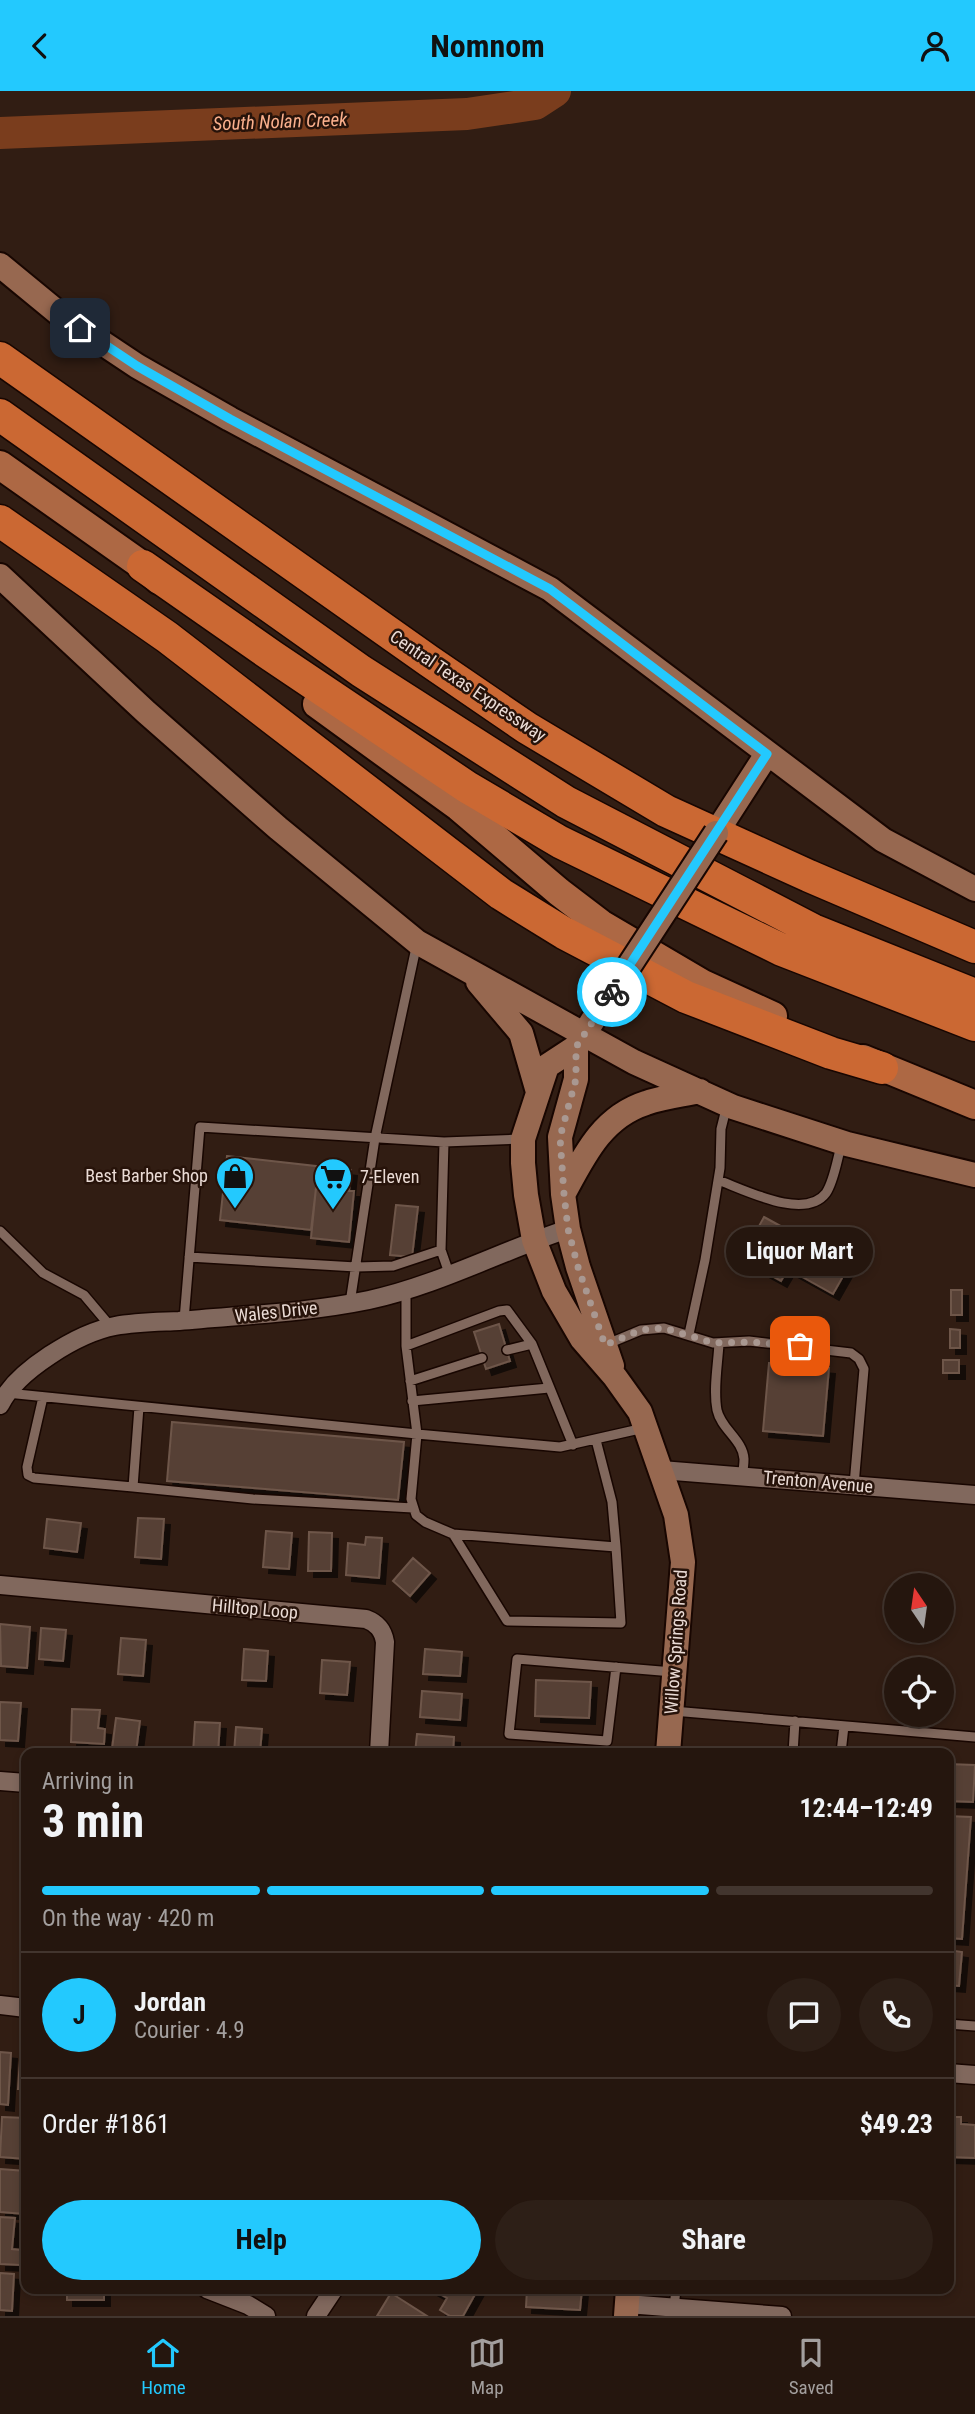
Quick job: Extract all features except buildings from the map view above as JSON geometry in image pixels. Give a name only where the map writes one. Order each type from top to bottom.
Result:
[{"type":"highway","name":"Central Texas Expressway","points":[[0,358],[527,728],[666,811],[808,876],[975,947]]},
{"type":"highway","points":[[0,415],[361,671],[566,802],[813,930],[975,995]]},
{"type":"highway","points":[[0,521],[167,637],[501,894],[564,933],[686,997],[831,1053],[882,1067]]},
{"type":"highway","points":[[143,566],[467,787],[560,842],[782,950],[975,1025]]},
{"type":"highway","points":[[917,922],[975,939]]},
{"type":"main road","points":[[0,265],[62,316],[137,366],[230,419],[550,589],[883,840],[975,889]]},
{"type":"main road","points":[[0,465],[143,566],[213,630],[459,807],[559,893],[601,925],[703,984],[882,1067],[975,1105]]},
{"type":"main road","points":[[0,576],[166,730],[278,828],[417,942],[580,1040],[727,1104],[842,1142],[975,1175]]},
{"type":"main road","points":[[580,1040],[767,754]]},
{"type":"main road","points":[[468,971],[521,1033],[538,1093]]},
{"type":"main road","name":"Willow Springs Road","points":[[580,1040],[547,1066],[523,1139],[526,1195],[534,1240],[554,1291],[582,1339],[615,1377],[640,1412],[676,1515],[682,1562],[668,1748]]},
{"type":"main road","name":"Willow Springs Road","points":[[580,1040],[576,1079],[560,1137],[564,1194],[568,1229],[578,1267],[615,1377]]},
{"type":"main road","points":[[564,1194],[592,1142],[613,1120],[644,1103],[699,1091]]},
{"type":"street","name":"Wales Drive","points":[[2,1400],[44,1357],[111,1327],[309,1310],[350,1303],[450,1276],[534,1240],[568,1229]]},
{"type":"street","name":"Trenton Avenue","points":[[661,1470],[975,1495]]},
{"type":"street","name":"Hilltop Loop","points":[[0,1585],[366,1619],[375,1623],[384,1634],[385,1642],[379,1748]]},
{"type":"street","points":[[0,1781],[21,1783]]},
{"type":"street","points":[[0,2005],[21,2007]]},
{"type":"street","points":[[954,2073],[975,2075]]},
{"type":"street","points":[[220,2294],[248,2305],[266,2316]]},
{"type":"street","points":[[316,2316],[331,2294]]},
{"type":"street","points":[[627,2303],[782,2316]]},
{"type":"lane","points":[[350,1303],[375,1137],[417,942]]},
{"type":"lane","points":[[690,1334],[718,1180],[721,1129],[727,1104]]},
{"type":"lane","points":[[184,1320],[200,1127],[444,1142],[523,1139]]},
{"type":"lane","points":[[444,1142],[441,1250],[450,1276]]},
{"type":"lane","points":[[718,1180],[787,1204],[804,1206],[816,1203],[827,1191],[842,1142]]},
{"type":"lane","points":[[0,1231],[43,1273],[83,1296],[111,1327]]},
{"type":"lane","points":[[189,1257],[356,1267],[393,1265],[441,1250]]},
{"type":"lane","points":[[406,1290],[407,1346],[417,1434],[412,1508],[425,1522],[453,1534],[615,1547]]},
{"type":"lane","points":[[407,1346],[507,1310],[532,1343],[573,1445]]},
{"type":"lane","points":[[605,1345],[651,1328],[664,1328],[719,1343],[749,1342],[851,1353],[859,1359],[864,1369],[854,1485]]},
{"type":"lane","points":[[507,1350],[532,1343]]},
{"type":"lane","points":[[719,1343],[717,1411],[742,1453],[742,1476]]},
{"type":"lane","points":[[410,1381],[482,1358]]},
{"type":"lane","points":[[412,1401],[549,1388]]},
{"type":"lane","points":[[43,1397],[27,1467],[28,1475],[34,1478],[253,1499],[412,1508]]},
{"type":"lane","points":[[2,1400],[43,1397],[544,1447],[573,1445],[646,1427]]},
{"type":"lane","points":[[133,1487],[139,1407]]},
{"type":"lane","points":[[453,1534],[507,1621],[621,1623],[612,1501],[596,1440]]},
{"type":"lane","points":[[616,1667],[607,1741],[509,1734],[517,1659],[616,1667],[674,1672]]},
{"type":"lane","points":[[671,1710],[975,1737]]},
{"type":"lane","points":[[793,1748],[795,1721]]},
{"type":"lane","points":[[842,1748],[844,1726]]},
{"type":"lane","points":[[954,2024],[975,2026]]},
{"type":"lane","points":[[674,2308],[675,2294]]},
{"type":"waterway","name":"South Nolan Creek","points":[[0,133],[467,114],[535,104],[555,91]]},
{"type":"way so far","points":[[612,992],[576,1047],[576,1079],[560,1137],[568,1229],[605,1345],[641,1330],[664,1328],[713,1343],[749,1342],[800,1346]]},
{"type":"place","name":"Best Barber Shop","points":[[235,1210]]},
{"type":"place","name":"7-Eleven","points":[[333,1211]]},
{"type":"place","name":"Liquor Mart","points":[[800,1346]]},
{"type":"route","points":[[80,328],[137,366],[230,419],[550,589],[767,754],[612,992]]}]
